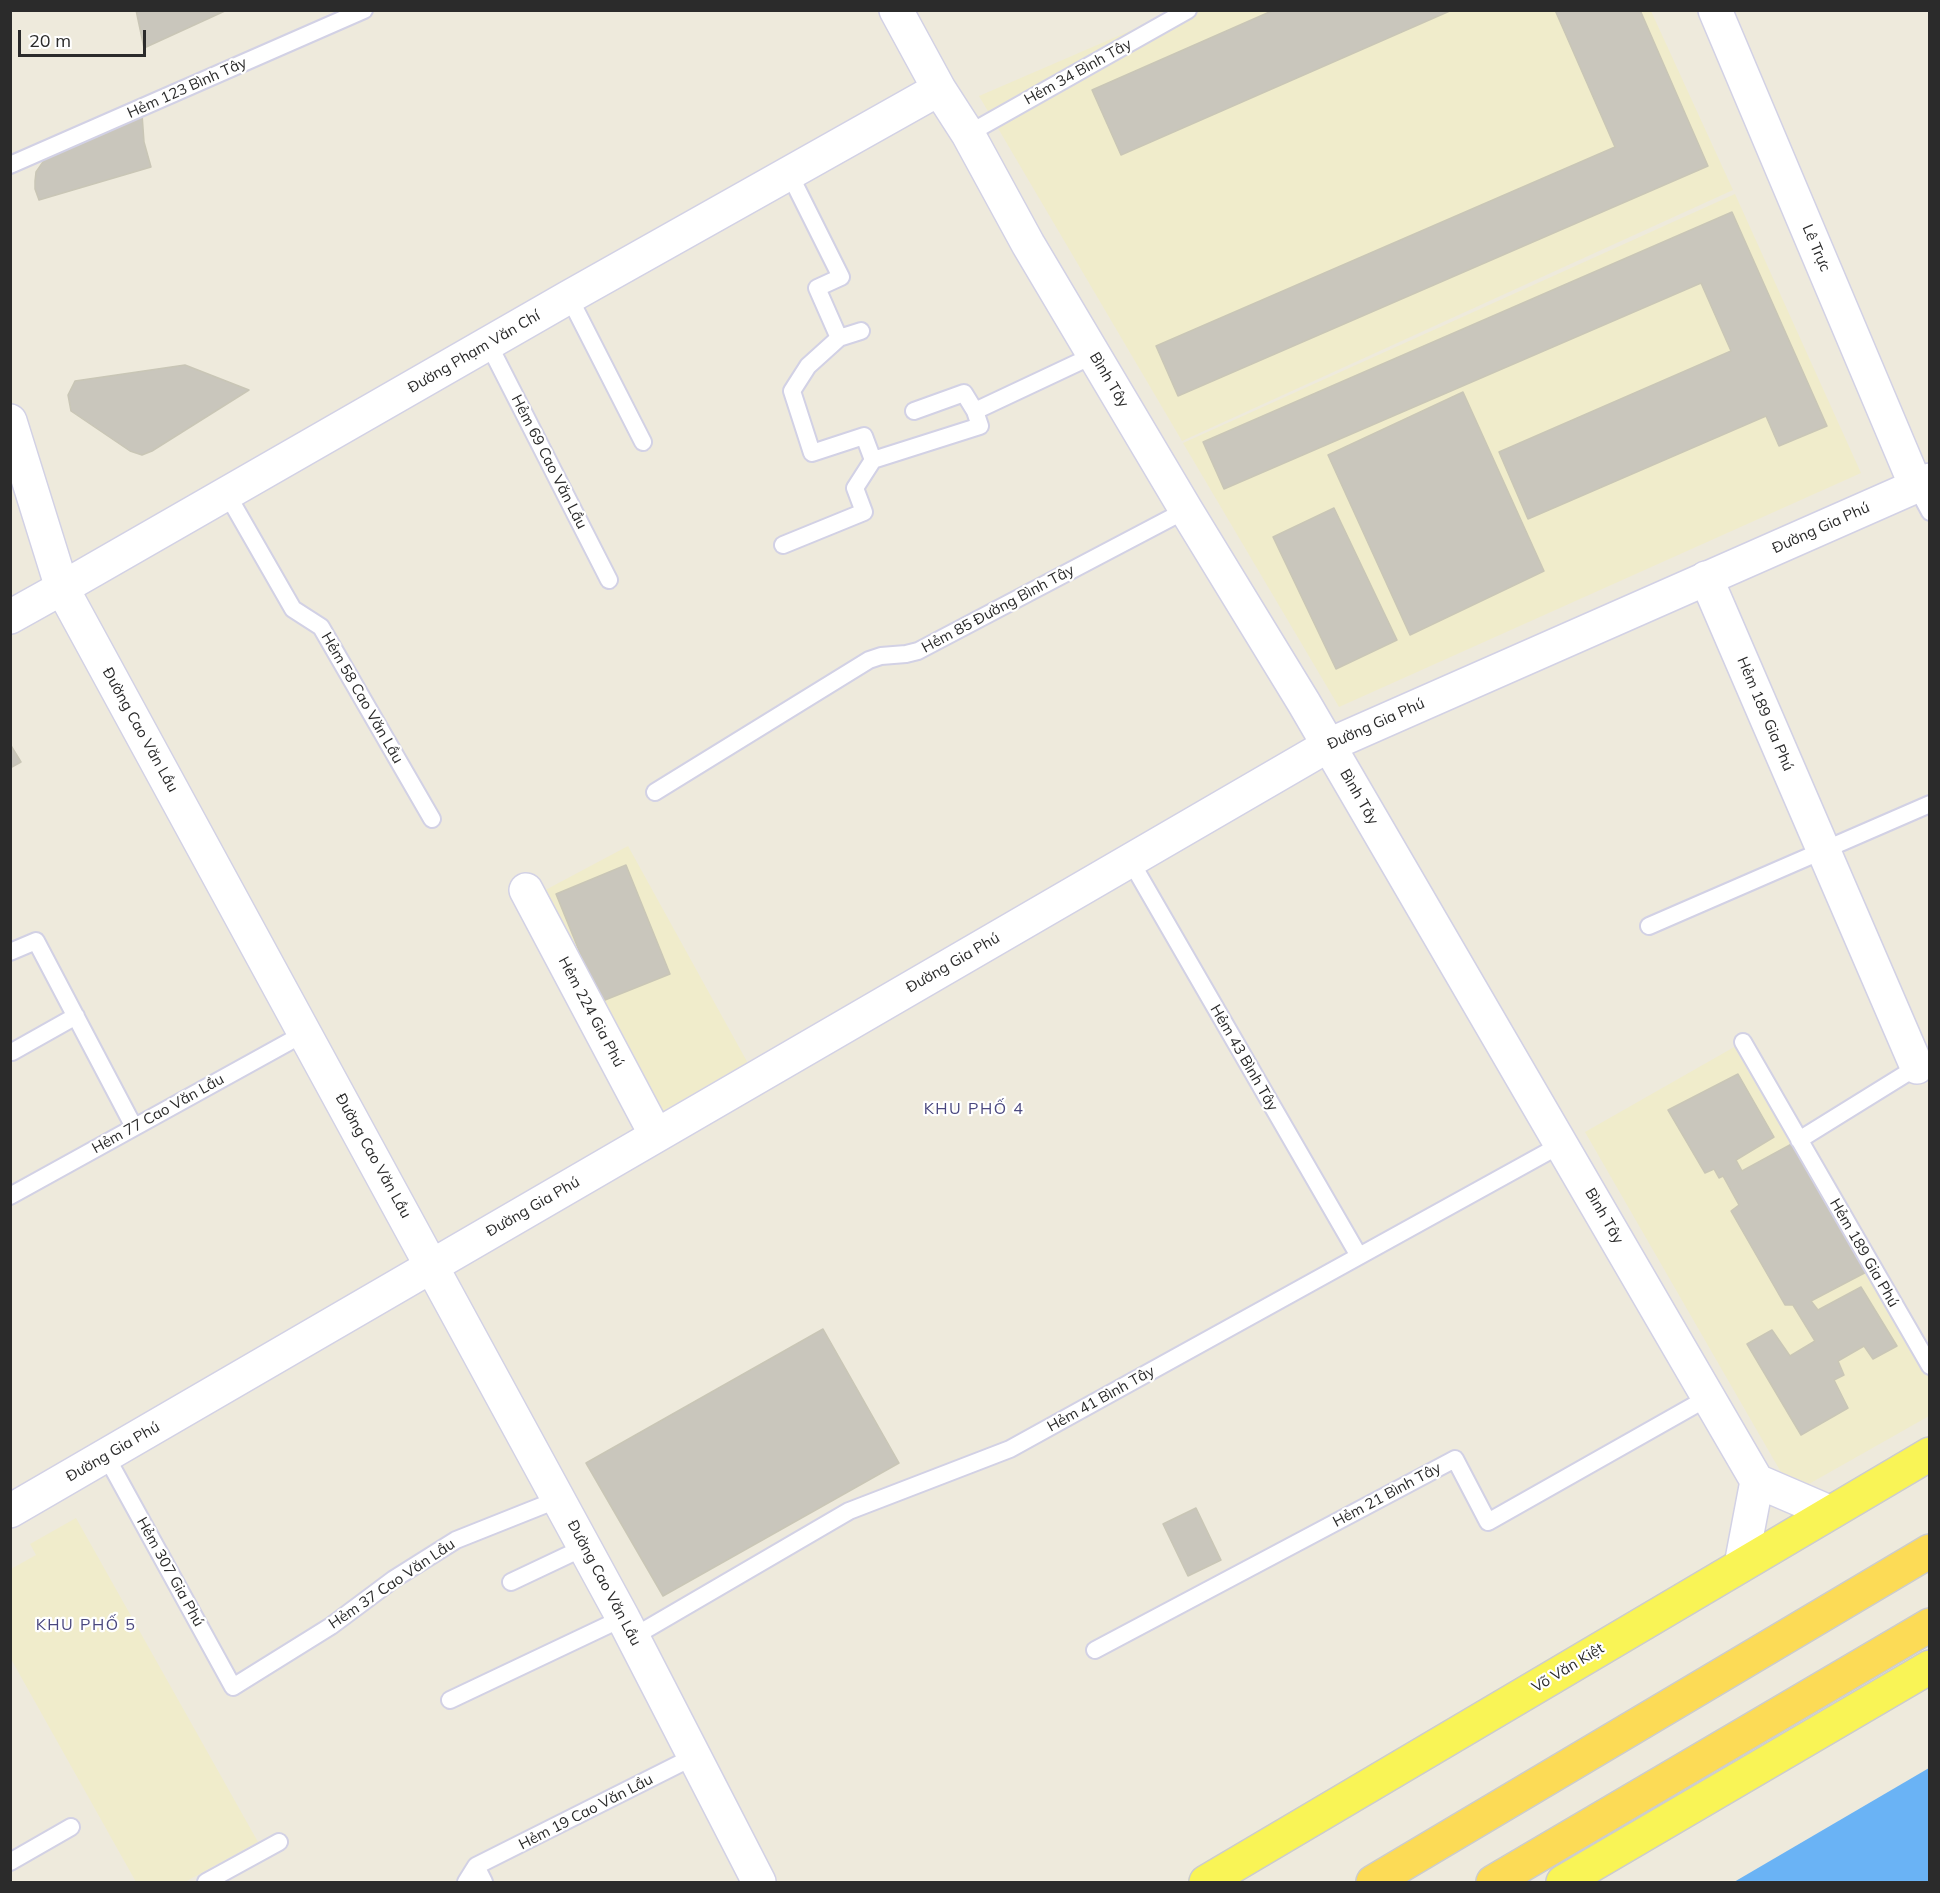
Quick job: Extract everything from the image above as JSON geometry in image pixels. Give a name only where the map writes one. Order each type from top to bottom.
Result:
[{"type":"highway","points":[[1373,1882],[1929,1551]]},
{"type":"highway","points":[[1493,1882],[1929,1625]]},
{"type":"main road","name":"Võ Văn Kiệt","points":[[1206,1882],[1929,1454]]},
{"type":"main road","points":[[1563,1882],[1929,1667]]},
{"type":"street","name":"Bình Tây","points":[[896,10],[1028,244],[1329,745],[1757,1481]]},
{"type":"street","name":"Lê Trực","points":[[1715,10],[1925,493]]},
{"type":"street","name":"Đường Phạm Văn Chí","points":[[10,617],[569,297],[939,89]]},
{"type":"street","name":"Đường Cao Văn Lầu","points":[[10,421],[62,588],[585,1547],[759,1882]]},
{"type":"street","name":"Đường Gia Phú","points":[[10,1511],[1329,745],[1706,578],[1925,493]]},
{"type":"street","name":"Hẻm 189 Gia Phú","points":[[1706,578],[1824,850],[1923,1064]]},
{"type":"street","name":"Hẻm 224 Gia Phú","points":[[526,890],[656,1135]]},
{"type":"street","points":[[1741,1564],[1757,1481],[1829,1512]]},
{"type":"lane","name":"Hẻm 123 Bình Tây","points":[[10,165],[364,10]]},
{"type":"lane","name":"Hẻm 34 Bình Tây","points":[[968,135],[1188,10]]},
{"type":"lane","points":[[789,173],[841,277],[817,288],[839,338]]},
{"type":"lane","points":[[569,297],[643,442]]},
{"type":"lane","points":[[861,331],[839,338],[808,366],[792,391],[812,453],[864,435],[873,460]]},
{"type":"lane","name":"Hẻm 69 Cao Văn Lầu","points":[[488,344],[609,580]]},
{"type":"lane","points":[[975,411],[1094,356]]},
{"type":"lane","points":[[783,545],[864,512],[855,488],[873,460],[980,426],[975,411],[964,393],[914,411]]},
{"type":"lane","name":"Hẻm 58 Cao Văn Lầu","points":[[227,494],[293,609],[321,627],[432,819]]},
{"type":"lane","name":"Hẻm 85 Đường Bình Tây","points":[[655,792],[868,660],[918,651],[1186,510]]},
{"type":"lane","points":[[1649,926],[1929,804]]},
{"type":"lane","name":"Hẻm 43 Bình Tây","points":[[1130,860],[1359,1256]]},
{"type":"lane","points":[[10,952],[36,940],[135,1128]]},
{"type":"lane","points":[[12,1052],[76,1016]]},
{"type":"lane","name":"Hẻm 77 Cao Văn Lầu","points":[[10,1196],[305,1033]]},
{"type":"lane","name":"Hẻm 189 Gia Phú","points":[[1743,1042],[1929,1366]]},
{"type":"lane","name":"Hẻm 189 Gia Phú","points":[[1799,1140],[1923,1064]]},
{"type":"lane","name":"Hẻm 41 Bình Tây","points":[[450,1701],[628,1628],[849,1511],[1010,1449],[1562,1144]]},
{"type":"lane","name":"Hẻm 21 Bình Tây","points":[[1095,1650],[1455,1459],[1488,1522],[1709,1397]]},
{"type":"lane","name":"Hẻm 307 Gia Phú","points":[[106,1456],[233,1687]]},
{"type":"lane","name":"Hẻm 37 Cao Văn Lầu","points":[[233,1687],[331,1626],[394,1579],[456,1540],[559,1499]]},
{"type":"lane","points":[[511,1582],[585,1547]]},
{"type":"lane","name":"Hẻm 19 Cao Văn Lầu","points":[[476,1866],[695,1756]]},
{"type":"lane","points":[[10,1862],[71,1827]]},
{"type":"lane","points":[[206,1882],[279,1842]]},
{"type":"lane","points":[[466,1882],[476,1866]]},
{"type":"lane","points":[[476,1866],[484,1882]]},
{"type":"shaded area","points":[[1176,11],[1651,11],[1733,190],[1182,441],[979,96]]},
{"type":"shaded area","points":[[1735,194],[1861,473],[1339,707],[1183,443]]},
{"type":"shaded area","points":[[628,846],[750,1067],[658,1118],[536,895]]},
{"type":"shaded area","points":[[1743,1042],[1929,1366],[1929,1416],[1793,1493],[1585,1132]]},
{"type":"shaded area","points":[[76,1518],[258,1842],[185,1882],[136,1882],[11,1659],[11,1569],[36,1555],[30,1544]]},
{"type":"water","points":[[1929,1768],[1929,1882],[1734,1882]]},
{"type":"building","points":[[136,10],[227,10],[144,48]]},
{"type":"building","points":[[1274,10],[1452,10],[1121,155],[1092,90]]},
{"type":"building","points":[[1555,10],[1640,10],[1708,166],[1178,396],[1156,346],[1615,147]]},
{"type":"building","points":[[142,114],[144,142],[151,167],[39,200],[35,189],[36,172],[45,159],[51,154]]},
{"type":"building","points":[[1732,212],[1827,426],[1779,446],[1766,416],[1528,519],[1499,452],[1731,351],[1701,283],[1224,489],[1203,442]]},
{"type":"building","points":[[185,365],[249,390],[142,455],[130,451],[71,411],[68,395],[75,381]]},
{"type":"building","points":[[1463,392],[1544,571],[1410,635],[1328,455]]},
{"type":"building","points":[[1334,508],[1397,640],[1336,669],[1273,537]]},
{"type":"building","points":[[10,744],[21,762],[10,768]]},
{"type":"building","points":[[626,865],[670,974],[600,1002],[556,894]]},
{"type":"building","points":[[1738,1074],[1774,1137],[1736,1160],[1742,1171],[1799,1140],[1874,1268],[1811,1301],[1818,1310],[1861,1287],[1897,1346],[1873,1359],[1864,1346],[1838,1361],[1844,1375],[1834,1380],[1848,1408],[1801,1435],[1747,1344],[1772,1330],[1790,1356],[1815,1341],[1793,1305],[1785,1305],[1731,1211],[1739,1205],[1723,1176],[1719,1178],[1714,1169],[1705,1173],[1668,1110]]},
{"type":"building","points":[[823,1329],[899,1463],[663,1596],[586,1463]]},
{"type":"building","points":[[1196,1508],[1221,1560],[1188,1576],[1163,1524]]},
{"type":"district","name":"KHU PHỐ 4","points":[[974,1109]]},
{"type":"district","name":"KHU PHỐ 5","points":[[86,1625]]}]
